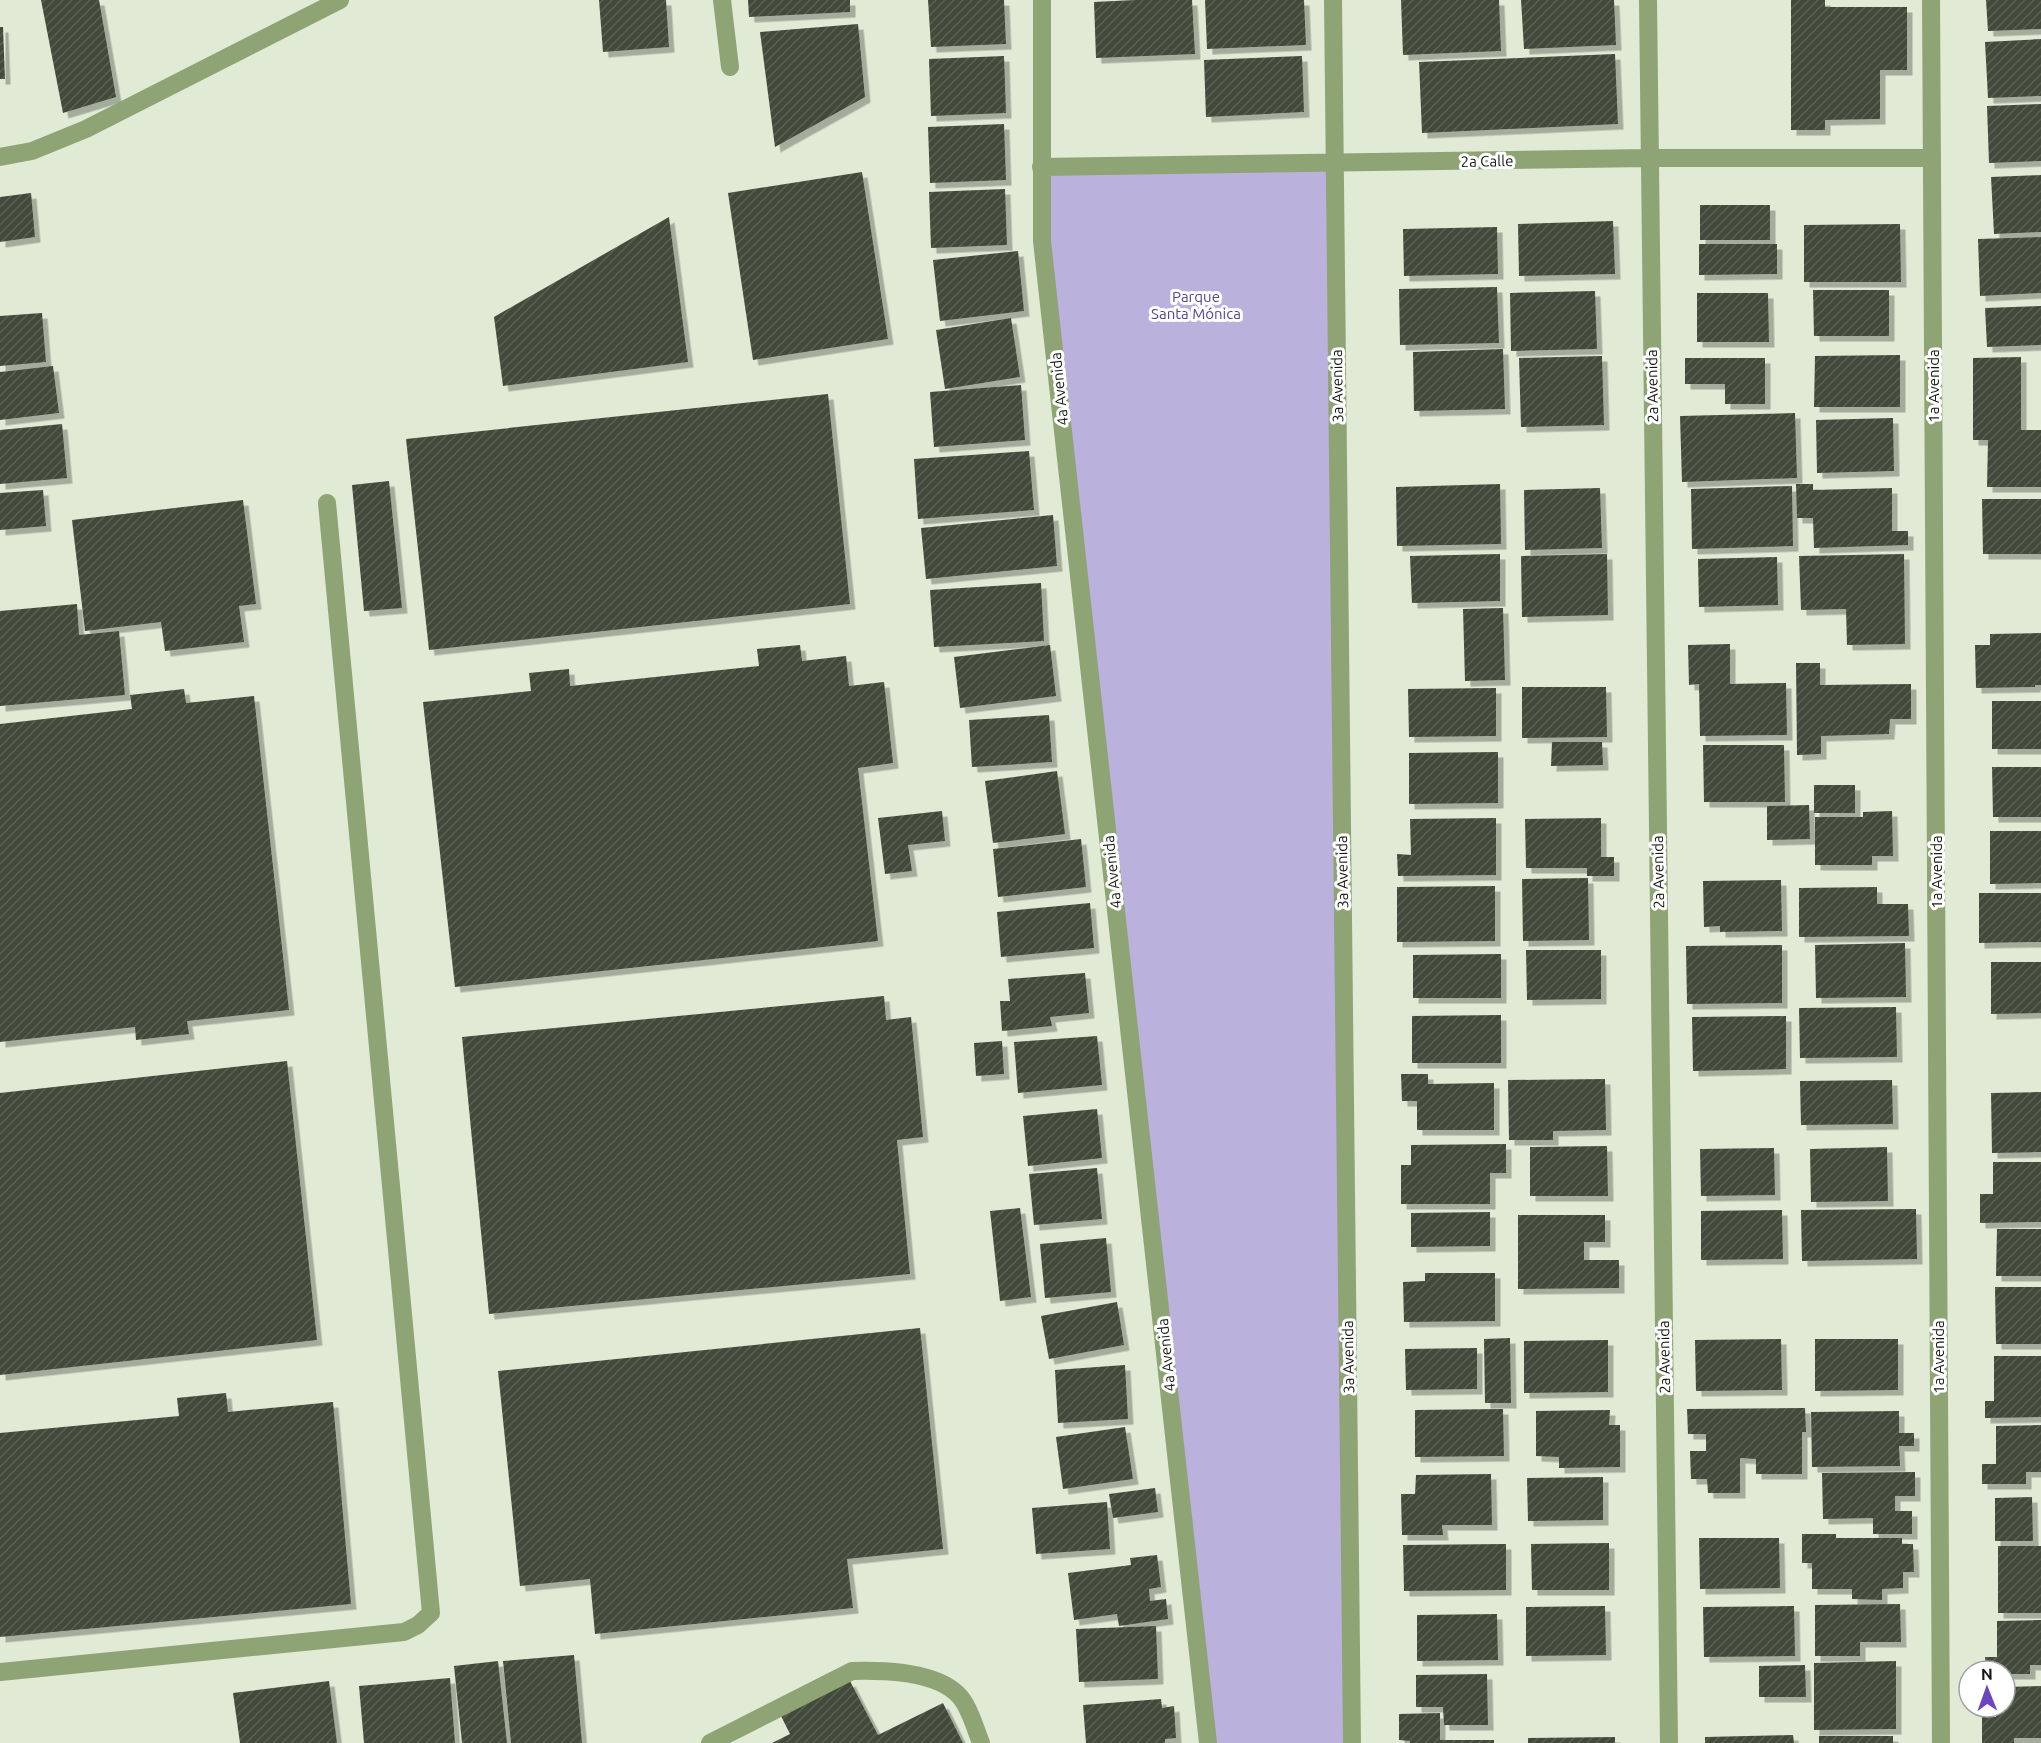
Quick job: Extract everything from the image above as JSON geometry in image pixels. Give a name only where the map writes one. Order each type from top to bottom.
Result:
[{"type":"street","points":[[0,157],[32,151],[86,129],[340,0]]},
{"type":"street","points":[[722,0],[730,67]]},
{"type":"street","name":"4a Avenida","points":[[1042,0],[1042,241],[1208,1743]]},
{"type":"street","name":"3a Avenida","points":[[1333,0],[1352,1743]]},
{"type":"street","name":"2a Avenida","points":[[1648,0],[1668,1743]]},
{"type":"street","name":"1a Avenida","points":[[1931,0],[1941,1743]]},
{"type":"street","name":"2a Calle","points":[[1041,167],[1649,158],[1932,158]]},
{"type":"street","points":[[0,1672],[404,1632],[418,1625],[431,1613],[327,503]]},
{"type":"street","points":[[710,1743],[852,1671],[872,1671],[901,1672],[930,1679],[952,1689],[964,1702],[981,1743]]},
{"type":"green space","name":"Parque Santa Mónica","points":[[1334,164],[1352,1743],[1209,1743],[1041,167]]},
{"type":"building","points":[[41,0],[99,0],[116,97],[63,113]]},
{"type":"building","points":[[599,0],[666,0],[669,47],[603,52]]},
{"type":"building","points":[[748,0],[850,0],[850,12],[749,17]]},
{"type":"building","points":[[928,0],[1004,0],[1006,44],[931,47]]},
{"type":"building","points":[[1192,0],[1195,54],[1096,58],[1094,2]]},
{"type":"building","points":[[1205,0],[1304,0],[1306,45],[1207,49]]},
{"type":"building","points":[[1401,0],[1499,0],[1501,51],[1403,55]]},
{"type":"building","points":[[1521,0],[1614,0],[1616,45],[1524,49]]},
{"type":"building","points":[[1791,0],[1825,0],[1825,7],[1907,7],[1907,70],[1880,70],[1880,119],[1825,120],[1825,130],[1791,130]]},
{"type":"building","points":[[1986,0],[2041,0],[2041,29],[1988,31]]},
{"type":"building","points":[[858,24],[865,97],[775,147],[760,32]]},
{"type":"building","points":[[0,27],[3,27],[5,79],[0,79]]},
{"type":"building","points":[[2041,39],[2041,96],[1988,98],[1985,42]]},
{"type":"building","points":[[1615,54],[1618,124],[1422,133],[1419,62]]},
{"type":"building","points":[[1004,56],[1006,113],[931,116],[929,59]]},
{"type":"building","points":[[1302,56],[1304,112],[1206,117],[1204,60]]},
{"type":"building","points":[[2041,104],[2041,161],[1989,163],[1987,106]]},
{"type":"building","points":[[1004,124],[1006,180],[930,183],[928,127]]},
{"type":"building","points":[[862,172],[888,339],[753,360],[728,193]]},
{"type":"building","points":[[2041,175],[2041,232],[1994,234],[1991,177]]},
{"type":"building","points":[[1005,189],[1007,245],[931,248],[929,192]]},
{"type":"building","points":[[31,193],[35,237],[0,242],[0,197]]},
{"type":"building","points":[[1700,205],[1770,205],[1770,240],[1700,240]]},
{"type":"building","points":[[669,217],[688,362],[503,386],[494,317]]},
{"type":"building","points":[[1613,221],[1615,274],[1519,276],[1518,224]]},
{"type":"building","points":[[1900,224],[1901,282],[1804,282],[1804,225]]},
{"type":"building","points":[[1497,227],[1498,274],[1404,276],[1403,229]]},
{"type":"building","points":[[2041,237],[2041,293],[1980,296],[1978,239]]},
{"type":"building","points":[[1699,244],[1777,244],[1777,274],[1699,275]]},
{"type":"building","points":[[1018,251],[1024,311],[940,321],[933,260]]},
{"type":"building","points":[[1497,287],[1499,343],[1400,345],[1399,289]]},
{"type":"building","points":[[1813,290],[1889,290],[1889,336],[1814,336]]},
{"type":"building","points":[[1595,291],[1597,349],[1511,351],[1510,293]]},
{"type":"building","points":[[1697,293],[1768,293],[1769,342],[1697,342]]},
{"type":"building","points":[[2041,306],[2041,345],[1987,347],[1985,308]]},
{"type":"building","points":[[42,313],[46,362],[0,366],[0,316]]},
{"type":"building","points":[[1011,318],[1020,377],[945,389],[936,330]]},
{"type":"building","points":[[1503,349],[1505,409],[1414,411],[1413,352]]},
{"type":"building","points":[[1900,355],[1900,407],[1814,407],[1815,356]]},
{"type":"building","points":[[1602,356],[1604,425],[1521,427],[1519,358]]},
{"type":"building","points":[[2021,357],[2021,430],[2041,430],[2041,487],[1987,487],[1988,440],[1973,440],[1973,358]]},
{"type":"building","points":[[1685,358],[1765,358],[1765,404],[1725,404],[1725,384],[1685,384]]},
{"type":"building","points":[[53,366],[59,413],[0,420],[0,372]]},
{"type":"building","points":[[1021,385],[1025,440],[934,447],[930,392]]},
{"type":"building","points":[[828,394],[850,604],[429,650],[406,439]]},
{"type":"building","points":[[1795,413],[1797,478],[1682,482],[1680,416]]},
{"type":"building","points":[[1893,418],[1894,471],[1817,473],[1816,420]]},
{"type":"building","points":[[62,424],[67,478],[0,484],[0,430]]},
{"type":"building","points":[[1029,451],[1034,510],[918,519],[914,459]]},
{"type":"building","points":[[389,481],[402,608],[364,611],[352,485]]},
{"type":"building","points":[[1500,484],[1501,544],[1397,546],[1396,487]]},
{"type":"building","points":[[1796,484],[1813,484],[1813,490],[1892,488],[1892,531],[1908,531],[1908,545],[1814,548],[1813,518],[1797,518]]},
{"type":"building","points":[[1792,486],[1793,546],[1692,549],[1691,489]]},
{"type":"building","points":[[1600,488],[1602,548],[1525,550],[1524,490]]},
{"type":"building","points":[[43,490],[46,526],[0,530],[0,493]]},
{"type":"building","points":[[1982,499],[2041,499],[2041,554],[1983,554]]},
{"type":"building","points":[[243,500],[256,604],[239,606],[244,642],[165,651],[161,622],[85,631],[72,520]]},
{"type":"building","points":[[1053,515],[1057,566],[926,579],[921,528]]},
{"type":"building","points":[[1500,554],[1500,601],[1412,603],[1410,556]]},
{"type":"building","points":[[1607,554],[1608,615],[1522,617],[1521,556]]},
{"type":"building","points":[[1904,554],[1905,644],[1847,645],[1846,609],[1801,610],[1799,556]]},
{"type":"building","points":[[1777,557],[1778,605],[1699,607],[1698,559]]},
{"type":"building","points":[[1041,583],[1044,641],[934,647],[930,590]]},
{"type":"building","points":[[77,604],[79,635],[119,631],[125,695],[0,706],[0,611]]},
{"type":"building","points":[[1503,608],[1505,680],[1465,681],[1463,609]]},
{"type":"building","points":[[2041,633],[2041,685],[1976,688],[1975,645],[1990,645],[1990,634]]},
{"type":"building","points":[[1730,644],[1730,684],[1786,683],[1787,735],[1700,736],[1699,684],[1689,685],[1688,645]]},
{"type":"building","points":[[800,645],[802,661],[846,656],[849,686],[884,682],[893,763],[858,768],[878,941],[455,987],[423,702],[531,691],[529,673],[569,669],[570,686],[759,666],[757,649]]},
{"type":"building","points":[[1050,645],[1056,696],[960,708],[954,657]]},
{"type":"building","points":[[1796,663],[1820,663],[1820,685],[1911,684],[1911,719],[1890,719],[1889,734],[1821,736],[1821,754],[1797,755]]},
{"type":"building","points":[[1522,687],[1606,687],[1607,737],[1522,738]]},
{"type":"building","points":[[1496,688],[1496,736],[1409,737],[1408,689]]},
{"type":"building","points":[[184,689],[186,703],[254,696],[289,1010],[187,1021],[189,1034],[136,1040],[135,1027],[0,1042],[0,724],[132,709],[130,695]]},
{"type":"building","points":[[1992,701],[2041,701],[2041,749],[1992,749]]},
{"type":"building","points":[[1049,715],[1052,762],[972,767],[969,720]]},
{"type":"building","points":[[1552,742],[1602,742],[1603,765],[1551,766]]},
{"type":"building","points":[[1703,745],[1784,745],[1785,802],[1704,802]]},
{"type":"building","points":[[1498,752],[1498,803],[1409,804],[1409,753]]},
{"type":"building","points":[[1992,767],[2041,767],[2041,817],[1993,817]]},
{"type":"building","points":[[1057,771],[1065,834],[993,843],[985,781]]},
{"type":"building","points":[[1814,785],[1855,785],[1855,813],[1814,813]]},
{"type":"building","points":[[1809,805],[1810,839],[1767,840],[1767,806]]},
{"type":"building","points":[[942,811],[945,841],[908,845],[912,871],[885,874],[878,818]]},
{"type":"building","points":[[1892,811],[1893,856],[1872,856],[1872,865],[1815,865],[1815,817],[1863,817],[1863,812]]},
{"type":"building","points":[[1496,818],[1496,875],[1398,876],[1397,854],[1411,855],[1410,819]]},
{"type":"building","points":[[1601,818],[1601,857],[1614,857],[1614,876],[1587,876],[1587,868],[1526,868],[1525,819]]},
{"type":"building","points":[[1990,831],[2041,831],[2041,883],[1990,884]]},
{"type":"building","points":[[1081,839],[1086,887],[998,897],[993,849]]},
{"type":"building","points":[[1588,878],[1589,940],[1523,941],[1522,879]]},
{"type":"building","points":[[1781,880],[1782,931],[1720,932],[1720,926],[1704,927],[1703,881]]},
{"type":"building","points":[[1495,886],[1495,941],[1397,942],[1397,887]]},
{"type":"building","points":[[1877,887],[1877,904],[1908,904],[1909,936],[1799,937],[1799,888]]},
{"type":"building","points":[[1979,893],[2041,893],[2041,942],[1979,943]]},
{"type":"building","points":[[1090,903],[1094,948],[1001,957],[997,912]]},
{"type":"building","points":[[1905,943],[1906,997],[1816,998],[1815,945]]},
{"type":"building","points":[[1782,945],[1782,1003],[1687,1004],[1686,946]]},
{"type":"building","points":[[1526,950],[1601,950],[1601,999],[1527,1000]]},
{"type":"building","points":[[1501,954],[1501,998],[1413,998],[1413,955]]},
{"type":"building","points":[[1991,962],[2041,962],[2041,1013],[1991,1014]]},
{"type":"building","points":[[1085,973],[1089,1013],[1050,1017],[1052,1026],[1002,1031],[1000,1001],[1010,1001],[1008,979]]},
{"type":"building","points":[[884,996],[886,1020],[911,1017],[923,1137],[897,1140],[910,1274],[489,1314],[462,1037]]},
{"type":"building","points":[[1896,1007],[1897,1057],[1800,1058],[1799,1008]]},
{"type":"building","points":[[1501,1015],[1501,1063],[1412,1063],[1412,1016]]},
{"type":"building","points":[[1786,1016],[1786,1069],[1693,1071],[1692,1017]]},
{"type":"building","points":[[1097,1036],[1102,1085],[1018,1093],[1014,1042]]},
{"type":"building","points":[[1002,1041],[1004,1074],[976,1076],[974,1043]]},
{"type":"building","points":[[287,1061],[317,1340],[0,1375],[0,1093]]},
{"type":"building","points":[[1401,1074],[1428,1074],[1428,1084],[1494,1083],[1494,1130],[1417,1130],[1417,1101],[1402,1101]]},
{"type":"building","points":[[1605,1079],[1606,1130],[1553,1131],[1553,1140],[1509,1140],[1508,1080]]},
{"type":"building","points":[[1892,1080],[1893,1124],[1801,1125],[1800,1081]]},
{"type":"building","points":[[2041,1092],[2041,1152],[1992,1153],[1991,1093]]},
{"type":"building","points":[[1097,1109],[1102,1158],[1028,1166],[1023,1116]]},
{"type":"building","points":[[1506,1144],[1506,1173],[1490,1173],[1490,1204],[1401,1204],[1401,1165],[1411,1165],[1411,1145]]},
{"type":"building","points":[[1607,1146],[1608,1196],[1530,1196],[1530,1147]]},
{"type":"building","points":[[1887,1147],[1888,1201],[1811,1202],[1810,1149]]},
{"type":"building","points":[[1774,1148],[1775,1195],[1701,1196],[1700,1149]]},
{"type":"building","points":[[1993,1162],[2041,1162],[2041,1222],[1980,1223],[1980,1194],[1993,1194]]},
{"type":"building","points":[[1097,1168],[1102,1219],[1034,1225],[1029,1174]]},
{"type":"building","points":[[1020,1208],[1031,1297],[1000,1301],[990,1211]]},
{"type":"building","points":[[1916,1209],[1917,1259],[1802,1261],[1801,1210]]},
{"type":"building","points":[[1782,1210],[1783,1259],[1701,1260],[1701,1211]]},
{"type":"building","points":[[1490,1212],[1490,1246],[1411,1247],[1411,1213]]},
{"type":"building","points":[[1518,1215],[1605,1215],[1605,1242],[1584,1242],[1584,1260],[1619,1260],[1619,1288],[1518,1289]]},
{"type":"building","points":[[1997,1229],[2041,1229],[2041,1276],[1996,1276]]},
{"type":"building","points":[[1106,1238],[1111,1292],[1045,1298],[1040,1244]]},
{"type":"building","points":[[1425,1273],[1495,1273],[1495,1321],[1404,1322],[1403,1282],[1425,1281]]},
{"type":"building","points":[[1995,1287],[2041,1287],[2041,1344],[1996,1344]]},
{"type":"building","points":[[1117,1302],[1124,1345],[1049,1359],[1041,1316]]},
{"type":"building","points":[[920,1328],[943,1549],[847,1559],[853,1608],[595,1634],[590,1579],[520,1586],[498,1371]]},
{"type":"building","points":[[1510,1338],[1511,1403],[1485,1403],[1484,1339]]},
{"type":"building","points":[[1781,1339],[1782,1390],[1696,1391],[1695,1340]]},
{"type":"building","points":[[1815,1339],[1898,1339],[1898,1390],[1815,1391]]},
{"type":"building","points":[[1608,1340],[1608,1392],[1524,1393],[1524,1341]]},
{"type":"building","points":[[1477,1348],[1477,1389],[1406,1390],[1405,1349]]},
{"type":"building","points":[[1994,1356],[2041,1356],[2041,1417],[1985,1418],[1985,1401],[1994,1401]]},
{"type":"building","points":[[1125,1365],[1128,1419],[1058,1423],[1055,1370]]},
{"type":"building","points":[[226,1393],[228,1412],[333,1402],[351,1604],[0,1637],[0,1433],[179,1416],[177,1398]]},
{"type":"building","points":[[1805,1408],[1806,1432],[1802,1432],[1802,1474],[1756,1474],[1756,1459],[1740,1458],[1740,1493],[1708,1493],[1707,1479],[1691,1479],[1690,1451],[1706,1451],[1706,1434],[1688,1434],[1687,1409]]},
{"type":"building","points":[[1503,1409],[1504,1456],[1415,1457],[1415,1410]]},
{"type":"building","points":[[1610,1410],[1609,1425],[1620,1425],[1620,1467],[1559,1468],[1559,1457],[1536,1456],[1536,1411]]},
{"type":"building","points":[[1899,1411],[1899,1433],[1914,1433],[1914,1446],[1899,1446],[1900,1466],[1812,1467],[1811,1412]]},
{"type":"building","points":[[2041,1425],[2041,1472],[2026,1472],[2026,1484],[1982,1484],[1982,1464],[1996,1464],[1996,1426]]},
{"type":"building","points":[[1125,1427],[1133,1479],[1063,1489],[1056,1437]]},
{"type":"building","points":[[1915,1472],[1915,1496],[1895,1496],[1895,1511],[1912,1511],[1912,1534],[1873,1534],[1873,1518],[1823,1519],[1822,1473]]},
{"type":"building","points":[[1491,1474],[1492,1525],[1442,1525],[1443,1535],[1402,1535],[1401,1494],[1415,1494],[1416,1475]]},
{"type":"building","points":[[1603,1477],[1603,1520],[1528,1521],[1527,1478]]},
{"type":"building","points":[[1155,1488],[1158,1512],[1113,1518],[1109,1494]]},
{"type":"building","points":[[2032,1497],[2033,1541],[1995,1541],[1995,1498]]},
{"type":"building","points":[[1107,1502],[1110,1549],[1036,1554],[1032,1508]]},
{"type":"building","points":[[1802,1534],[1836,1534],[1836,1538],[1902,1538],[1902,1544],[1913,1544],[1914,1572],[1903,1572],[1903,1588],[1882,1589],[1882,1600],[1852,1599],[1852,1589],[1812,1589],[1812,1563],[1802,1563]]},
{"type":"building","points":[[1699,1538],[1779,1538],[1780,1588],[1700,1589]]},
{"type":"building","points":[[1609,1543],[1609,1590],[1532,1590],[1531,1544]]},
{"type":"building","points":[[1506,1544],[1506,1590],[1404,1591],[1403,1545]]},
{"type":"building","points":[[1998,1546],[2041,1546],[2041,1613],[1998,1613]]},
{"type":"building","points":[[1157,1555],[1161,1587],[1149,1589],[1150,1601],[1166,1599],[1168,1619],[1119,1626],[1117,1614],[1074,1620],[1068,1573],[1131,1565],[1130,1558]]},
{"type":"building","points":[[1900,1604],[1901,1642],[1860,1642],[1860,1656],[1815,1656],[1815,1605]]},
{"type":"building","points":[[1605,1606],[1606,1655],[1526,1656],[1526,1607]]},
{"type":"building","points":[[1794,1606],[1795,1656],[1704,1657],[1703,1607]]},
{"type":"building","points":[[1497,1614],[1498,1660],[1417,1661],[1417,1615]]},
{"type":"building","points":[[2041,1620],[2041,1665],[2030,1665],[2030,1674],[2017,1674],[2017,1659],[1985,1659],[1985,1657],[1997,1657],[1997,1621]]},
{"type":"building","points":[[1156,1626],[1158,1679],[1079,1682],[1076,1629]]},
{"type":"building","points":[[574,1655],[582,1743],[511,1743],[503,1661]]},
{"type":"building","points":[[498,1661],[507,1743],[462,1743],[454,1666]]},
{"type":"building","points":[[1896,1661],[1896,1729],[1814,1730],[1814,1663]]},
{"type":"building","points":[[1805,1665],[1806,1697],[1759,1697],[1759,1666]]},
{"type":"building","points":[[1487,1674],[1488,1725],[1444,1725],[1443,1707],[1416,1707],[1416,1675]]},
{"type":"building","points":[[450,1678],[455,1743],[364,1743],[359,1686]]},
{"type":"building","points":[[329,1681],[337,1743],[240,1743],[233,1693]]},
{"type":"building","points":[[850,1681],[878,1735],[943,1703],[963,1743],[772,1743],[790,1734],[781,1716]]},
{"type":"building","points":[[2041,1686],[2041,1738],[2014,1738],[2014,1743],[1982,1743],[1982,1719],[2017,1719],[2017,1687]]},
{"type":"building","points":[[1161,1699],[1162,1708],[1174,1706],[1176,1738],[1165,1739],[1165,1743],[1086,1743],[1083,1705]]},
{"type":"building","points":[[1440,1713],[1440,1740],[1494,1740],[1494,1743],[1410,1743],[1410,1741],[1399,1740],[1399,1714]]},
{"type":"building","points":[[1793,1735],[1794,1743],[1705,1743],[1705,1737]]},
{"type":"building","points":[[1819,1736],[1893,1736],[1893,1743],[1819,1743]]},
{"type":"building","points":[[1615,1737],[1615,1743],[1528,1743],[1528,1738]]}]
